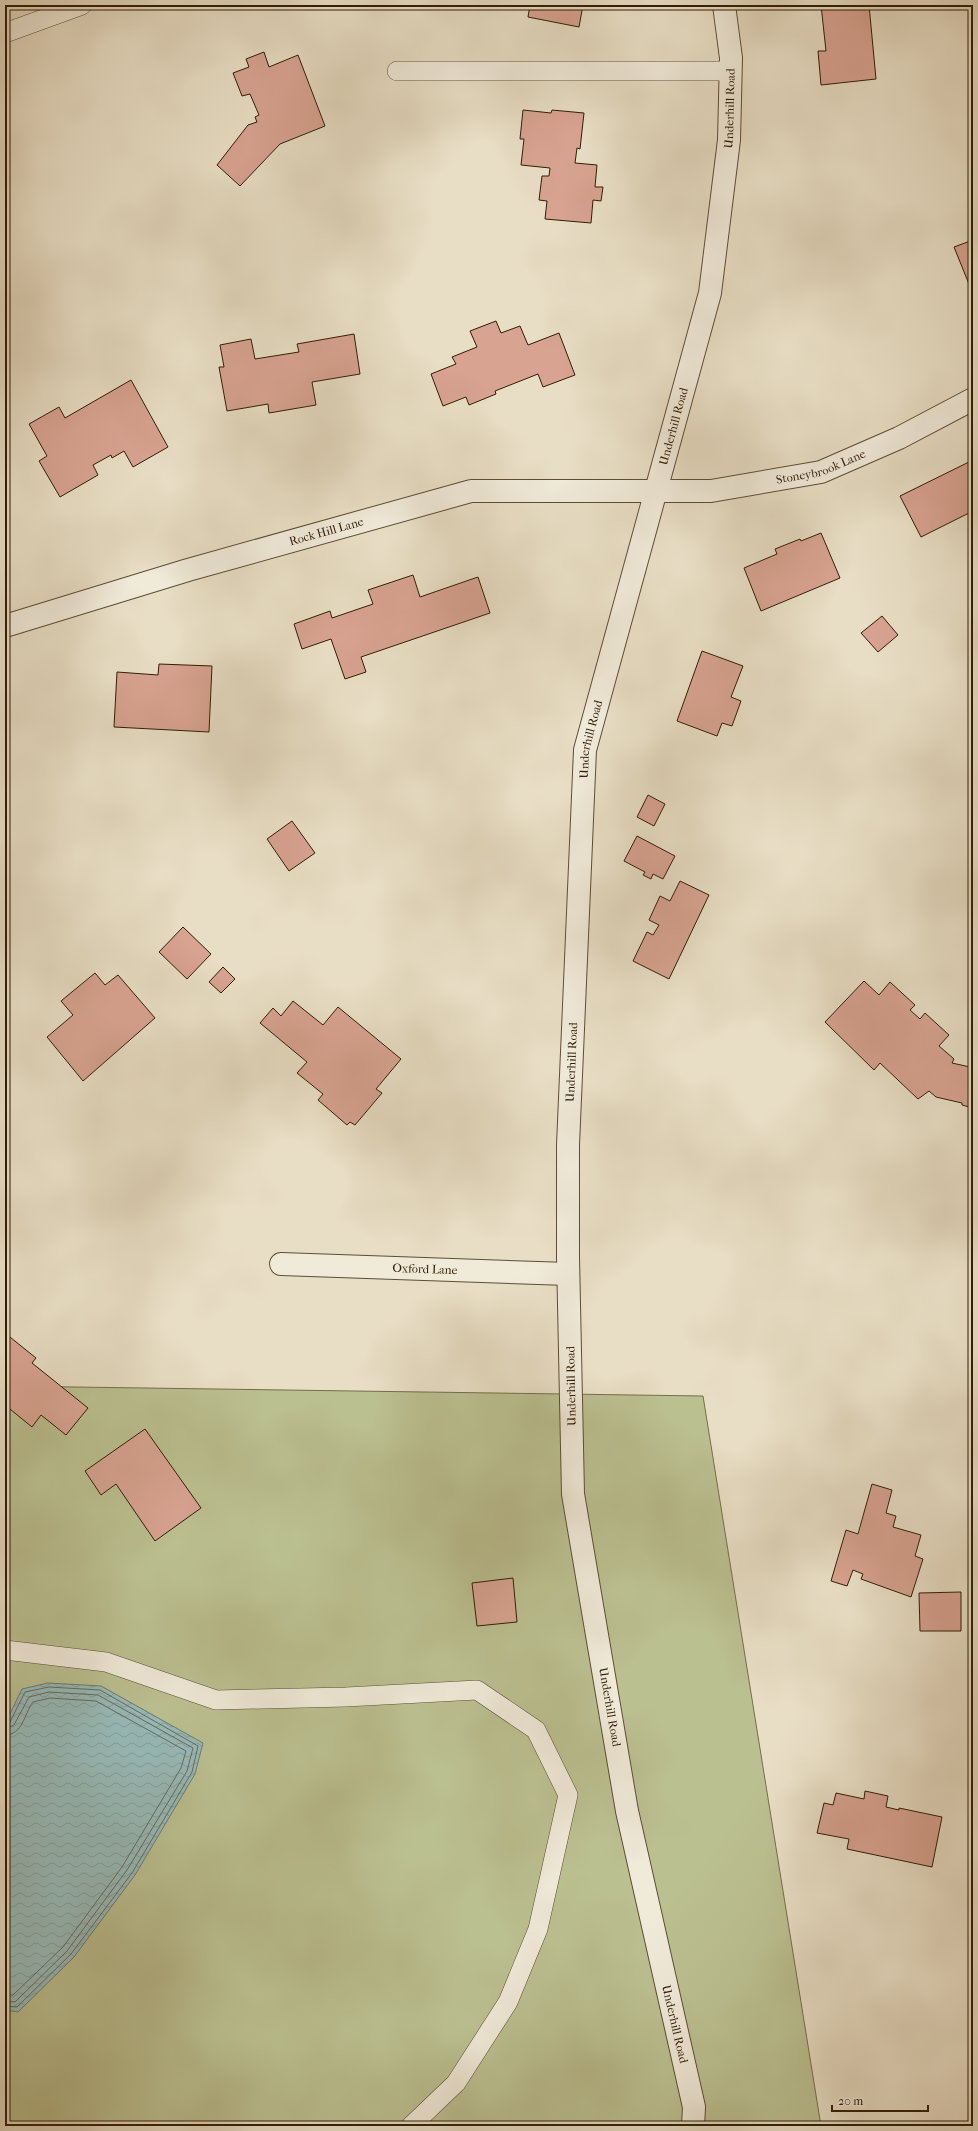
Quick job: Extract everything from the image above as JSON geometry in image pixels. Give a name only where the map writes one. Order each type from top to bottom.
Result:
[{"type":"street","name":"Underhill Road","points":[[693,2126],[692,2100],[627,1811],[573,1494],[568,1274],[568,1144],[585,750],[710,293],[729,140],[731,71],[724,5]]},
{"type":"street","name":"Stoneybrook Lane","points":[[655,492],[711,491],[821,472],[900,438],[973,399]]},
{"type":"street","name":"Rock Hill Lane","points":[[5,626],[188,570],[471,491],[655,492]]},
{"type":"street","name":"Oxford Lane","points":[[281,1264],[568,1274]]},
{"type":"lane","points":[[5,33],[82,5]]},
{"type":"lane","points":[[397,71],[731,71]]},
{"type":"lane","points":[[5,1650],[106,1662],[216,1700],[346,1697],[477,1690],[536,1730],[568,1795],[538,1929],[508,2002],[456,2083],[411,2126]]},
{"type":"green space","points":[[5,1386],[703,1396],[821,2126],[5,2126]]},
{"type":"water","points":[[48,1683],[101,1686],[203,1743],[195,1774],[135,1875],[74,1957],[18,2012],[5,2010],[5,1724],[22,1689]]},
{"type":"building","points":[[530,5],[583,5],[579,27],[528,17]]},
{"type":"building","points":[[821,5],[869,5],[876,79],[821,85],[818,51],[826,51]]},
{"type":"building","points":[[264,52],[269,67],[298,55],[325,126],[280,144],[240,186],[217,165],[248,125],[257,122],[255,117],[259,115],[250,94],[242,96],[233,73],[249,67],[246,59]]},
{"type":"building","points":[[523,110],[551,113],[552,110],[584,113],[580,149],[577,148],[575,163],[597,165],[595,187],[603,187],[601,201],[593,200],[591,223],[545,219],[547,201],[539,200],[542,176],[549,176],[550,168],[521,165],[524,139],[520,139]]},
{"type":"building","points":[[973,240],[973,289],[971,289],[954,247]]},
{"type":"building","points":[[496,321],[501,333],[520,326],[528,345],[559,333],[575,375],[543,387],[538,374],[495,391],[496,394],[469,405],[466,397],[443,406],[431,374],[456,364],[452,357],[477,347],[470,331]]},
{"type":"building","points":[[354,334],[360,374],[312,382],[316,405],[269,413],[268,404],[227,411],[219,367],[224,367],[220,345],[251,339],[255,359],[299,352],[297,344]]},
{"type":"building","points":[[131,380],[168,447],[133,467],[124,451],[112,458],[111,455],[93,465],[98,475],[60,497],[39,461],[47,456],[29,424],[59,407],[65,418]]},
{"type":"building","points":[[973,460],[973,511],[921,537],[900,496]]},
{"type":"building","points":[[821,533],[840,578],[761,611],[744,568],[777,554],[775,549],[800,539],[801,541]]},
{"type":"building","points":[[413,575],[420,597],[478,577],[490,613],[361,657],[366,672],[345,679],[331,639],[302,649],[294,624],[330,611],[332,618],[373,604],[368,590]]},
{"type":"building","points":[[882,616],[898,635],[878,652],[861,633]]},
{"type":"building","points":[[702,651],[743,666],[731,697],[741,701],[732,726],[722,723],[717,736],[677,721]]},
{"type":"building","points":[[159,664],[212,666],[209,732],[114,727],[117,672],[158,675]]},
{"type":"building","points":[[648,795],[665,804],[654,826],[637,817]]},
{"type":"building","points":[[292,821],[315,853],[289,871],[267,839]]},
{"type":"building","points":[[637,836],[675,856],[663,879],[653,874],[651,879],[643,875],[645,872],[624,861]]},
{"type":"building","points":[[680,881],[709,895],[669,979],[633,961],[647,932],[653,935],[659,925],[649,920],[660,896],[670,901]]},
{"type":"building","points":[[183,927],[211,954],[187,979],[159,952]]},
{"type":"building","points":[[223,967],[235,979],[221,993],[209,982]]},
{"type":"building","points":[[95,973],[105,985],[118,975],[155,1018],[83,1081],[47,1037],[73,1015],[61,1001]]},
{"type":"building","points":[[864,981],[879,995],[890,982],[915,1005],[910,1010],[920,1019],[925,1013],[949,1035],[939,1046],[954,1059],[952,1063],[970,1067],[973,1065],[973,1108],[962,1105],[962,1103],[936,1097],[929,1091],[918,1099],[880,1063],[874,1070],[825,1022]]},
{"type":"building","points":[[293,1001],[323,1025],[338,1007],[401,1059],[376,1089],[382,1093],[355,1125],[350,1122],[347,1125],[318,1100],[323,1094],[297,1073],[307,1062],[260,1023],[273,1008],[281,1016]]},
{"type":"building","points":[[5,1333],[36,1358],[32,1363],[88,1408],[66,1435],[41,1415],[32,1427],[5,1405]]},
{"type":"building","points":[[145,1429],[201,1508],[155,1541],[116,1484],[101,1495],[85,1471]]},
{"type":"building","points":[[872,1484],[892,1490],[886,1513],[896,1516],[893,1527],[921,1535],[915,1556],[923,1559],[911,1597],[861,1579],[863,1574],[853,1570],[847,1586],[831,1581],[846,1530],[858,1534]]},
{"type":"building","points":[[513,1578],[517,1622],[477,1626],[472,1583]]},
{"type":"building","points":[[961,1592],[961,1631],[920,1631],[919,1593]]},
{"type":"building","points":[[865,1791],[888,1796],[886,1807],[899,1810],[899,1808],[942,1817],[932,1867],[847,1849],[849,1839],[817,1833],[824,1803],[833,1805],[836,1793],[864,1799]]}]
